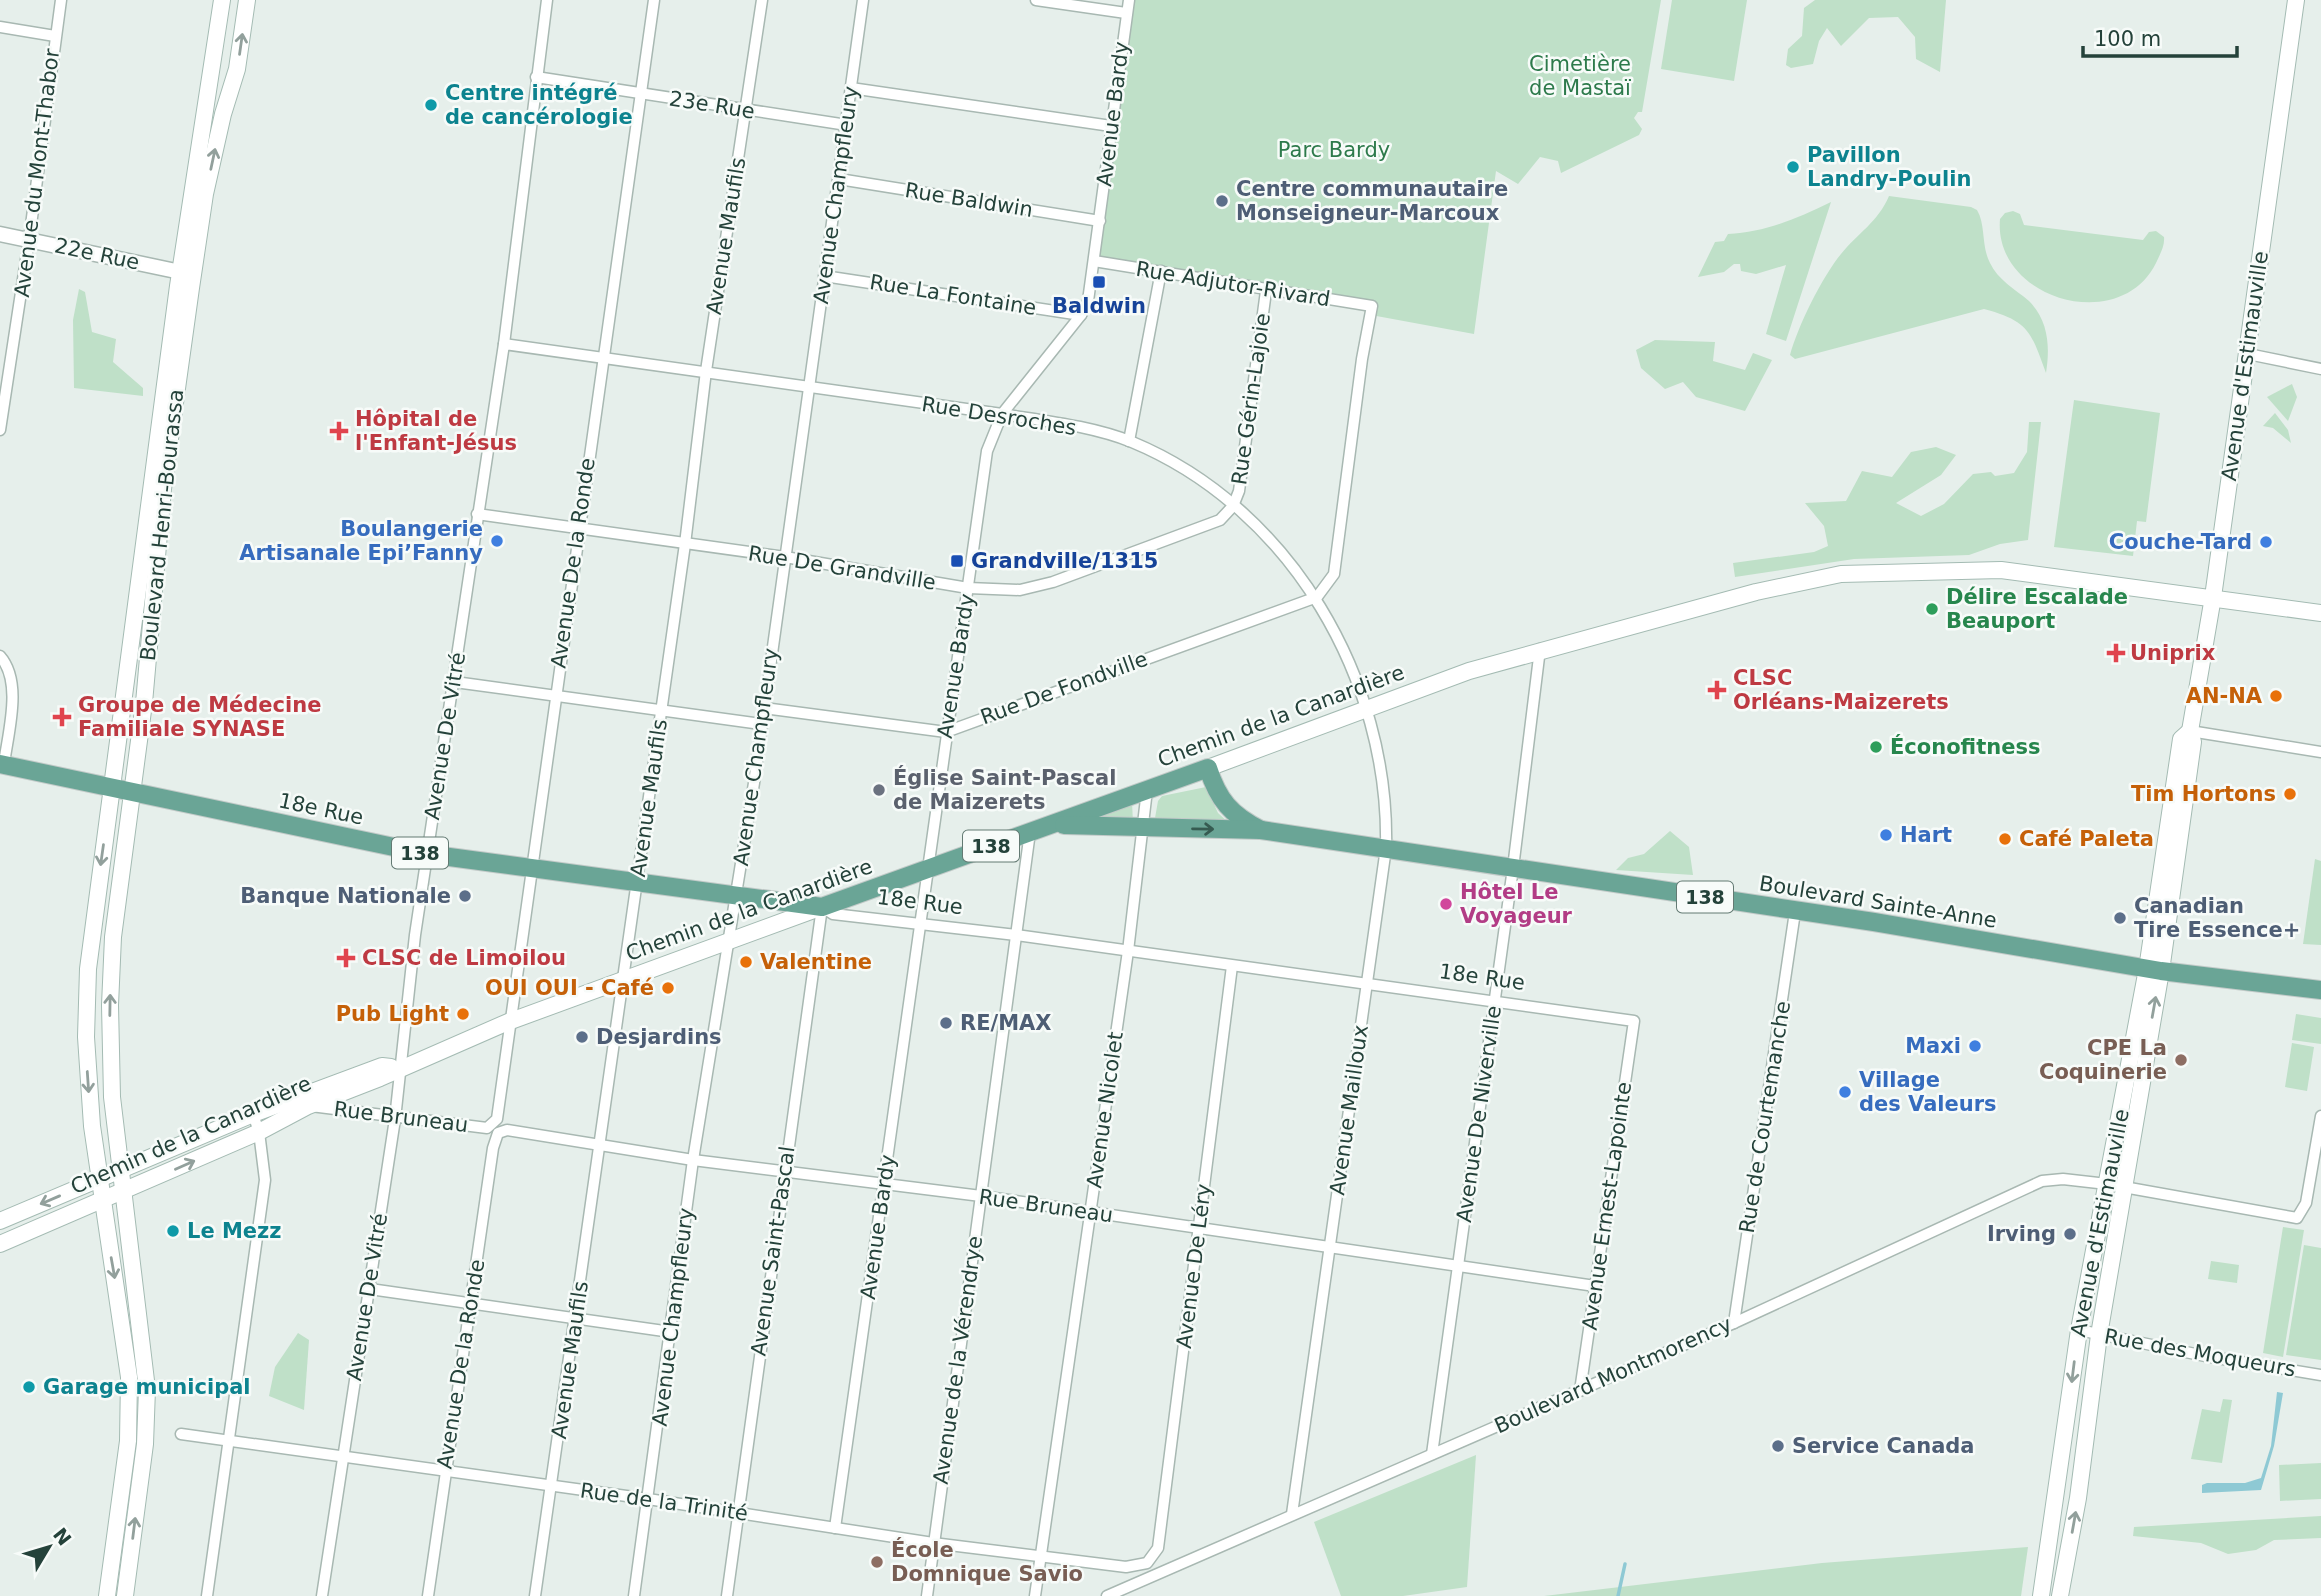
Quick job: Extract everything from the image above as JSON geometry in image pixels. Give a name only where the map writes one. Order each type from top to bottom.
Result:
[{"type":"main road","name":"Boulevard Henri-Bourassa","points":[[125,1596],[148,1412],[143,1335],[119,1170],[111,1071],[113,937],[144,703],[163,489],[222,0]]},
{"type":"main road","name":"Boulevard Henri-Bourassa","points":[[107,1596],[128,1441],[129,1400],[124,1329],[102,1201],[88,1083],[86,1002],[90,937],[187,273],[223,114],[237,69],[247,0]]},
{"type":"main road","name":"Avenue d'Estimauville","points":[[2041,1596],[2079,1330],[2115,1186],[2154,970],[2181,739],[2190,731],[2213,597],[2296,0]]},
{"type":"main road","name":"Chemin de la Canardière","points":[[0,1244],[260,1132],[308,1106],[508,1022],[1208,768],[1368,706],[1540,649],[1756,592],[1841,574],[2001,570],[2321,613]]},
{"type":"main road","name":"18e Rue","points":[[2,764],[427,854],[737,893],[822,907]]},
{"type":"main road","name":"Boulevard Sainte-Anne","points":[[1208,768],[1215,792],[1226,808],[1261,830]]},
{"type":"main road","name":"Boulevard Sainte-Anne","points":[[1053,824],[1145,829],[1261,830],[2154,970],[2321,990]]},
{"type":"main road","name":"Chemin de la Canardière","points":[[0,1221],[253,1114],[382,1066],[400,1069]]},
{"type":"main road","name":"Avenue d'Estimauville","points":[[2060,1596],[2078,1497],[2115,1186]]},
{"type":"street","name":"Avenue du Mont-Thabor","points":[[0,430],[61,0]]},
{"type":"street","name":"Avenue De Vitré","points":[[322,1596],[370,1289],[427,854],[504,344],[547,0]]},
{"type":"street","name":"Avenue De la Ronde","points":[[428,1596],[654,0]]},
{"type":"street","name":"Avenue Maufils","points":[[535,1596],[685,544],[706,371],[762,0]]},
{"type":"street","name":"Avenue Champfleury","points":[[634,1596],[693,1160],[737,893],[863,0]]},
{"type":"street","points":[[1036,0],[1126,13]]},
{"type":"street","name":"Avenue Bardy","points":[[835,1528],[987,451],[1002,414],[1081,315],[1088,301],[1129,0]]},
{"type":"street","points":[[0,27],[55,37]]},
{"type":"street","name":"23e Rue","points":[[536,77],[847,125]]},
{"type":"street","points":[[851,88],[1111,126]]},
{"type":"street","name":"Rue Baldwin","points":[[839,179],[1100,221]]},
{"type":"street","name":"22e Rue","points":[[0,234],[187,273]]},
{"type":"street","name":"Rue Adjutor-Rivard","points":[[1094,261],[1266,291],[1372,306],[1362,359],[1334,574],[1317,597]]},
{"type":"street","points":[[1129,441],[1161,271]]},
{"type":"street","name":"Rue La Fontaine","points":[[824,276],[1081,315]]},
{"type":"street","name":"Rue Gérin-Lajoie","points":[[1233,506],[1239,491],[1266,291]]},
{"type":"street","name":"Rue Desroches","points":[[504,344],[1002,414],[1068,425],[1129,441],[1189,473],[1233,506],[1275,545],[1317,597],[1368,706]]},
{"type":"street","points":[[2248,354],[2321,369]]},
{"type":"street","name":"Rue De Grandville","points":[[477,514],[785,557],[968,588],[1020,590],[1053,582],[1220,520],[1233,506]]},
{"type":"street","name":"Rue De Fondville","points":[[764,708],[946,733],[1317,597]]},
{"type":"street","name":"Avenue De Niverville","points":[[1432,1454],[1513,868],[1540,649]]},
{"type":"street","points":[[0,656],[9,671],[13,686],[2,764]]},
{"type":"street","points":[[455,681],[554,698],[761,724]]},
{"type":"street","name":"Avenue Mailloux","points":[[1292,1514],[1386,848],[1383,770],[1368,706]]},
{"type":"street","points":[[2190,731],[2321,752]]},
{"type":"street","name":"Avenue Nicolet","points":[[1035,1596],[1145,829],[1147,790]]},
{"type":"street","name":"Avenue de la Vérendrye","points":[[928,1596],[1030,832]]},
{"type":"street","name":"18e Rue","points":[[822,907],[833,914],[1016,935],[1634,1021]]},
{"type":"street","name":"Avenue Saint-Pascal","points":[[727,1596],[822,907]]},
{"type":"street","name":"Rue de Courtemanche","points":[[1734,1323],[1795,912]]},
{"type":"street","name":"Avenue De Léry","points":[[1147,1563],[1158,1548],[1232,966]]},
{"type":"street","name":"Avenue Ernest-Lapointe","points":[[1580,1391],[1634,1021]]},
{"type":"street","name":"Rue Bruneau","points":[[308,1106],[394,1119],[507,1130],[693,1160],[981,1196],[1595,1286]]},
{"type":"street","points":[[207,1596],[265,1180],[260,1132],[253,1114]]},
{"type":"street","name":"Boulevard Montmorency","points":[[1107,1596],[1734,1323],[2042,1181],[2063,1179],[2115,1186],[2297,1218],[2306,1203],[2321,1116]]},
{"type":"street","points":[[370,1289],[671,1332]]},
{"type":"street","name":"Rue des Moqueurs","points":[[2079,1330],[2321,1375]]},
{"type":"street","name":"Rue de la Trinité","points":[[181,1434],[649,1499],[933,1543],[1125,1567],[1147,1563]]},
{"type":"green space","name":"Parc Bardy","points":[[1129,0],[1661,0],[1642,112],[1638,112],[1634,118],[1642,129],[1639,135],[1561,173],[1558,161],[1540,157],[1518,184],[1496,171],[1474,334],[1371,315],[1372,307],[1094,261]]},
{"type":"green space","points":[[1672,0],[1747,0],[1734,81],[1661,69]]},
{"type":"green space","points":[[1815,0],[1946,0],[1940,72],[1916,59],[1915,37],[1898,17],[1869,18],[1841,46],[1827,28],[1819,41],[1813,64],[1791,68],[1786,65],[1788,49],[1802,36],[1804,8]]},
{"type":"green space","points":[[1889,196],[1977,210],[1982,222],[1985,250],[1993,269],[2029,301],[2041,317],[2048,345],[2046,373],[2026,330],[2011,318],[1984,309],[1795,359],[1790,355],[1805,316],[1826,275],[1841,254],[1879,213]]},
{"type":"green space","points":[[1831,202],[1786,341],[1766,334],[1786,265],[1756,274],[1741,271],[1740,264],[1734,264],[1724,272],[1698,277],[1715,242],[1724,241],[1728,234],[1781,224]]},
{"type":"green space","points":[[2013,211],[2020,214],[2024,225],[2143,240],[2149,232],[2156,231],[2164,237],[2164,244],[2156,263],[2139,285],[2115,298],[2089,302],[2062,298],[2037,287],[2016,270],[2003,247],[2000,219],[2005,213]]},
{"type":"green space","points":[[79,289],[85,292],[92,332],[116,339],[113,362],[143,388],[143,396],[74,388],[73,320]]},
{"type":"green space","points":[[1655,340],[1715,342],[1713,361],[1745,370],[1753,353],[1772,360],[1745,411],[1696,397],[1683,382],[1665,389],[1641,368],[1636,350]]},
{"type":"green space","points":[[2292,384],[2297,397],[2288,421],[2267,397]]},
{"type":"green space","points":[[2074,400],[2160,413],[2146,522],[2137,521],[2133,556],[2054,547]]},
{"type":"green space","points":[[2275,413],[2288,430],[2291,443],[2273,428],[2263,426]]},
{"type":"green space","points":[[2029,422],[2041,422],[2028,540],[2000,544],[1969,555],[1854,559],[1735,577],[1733,563],[1814,552],[1828,546],[1824,526],[1805,503],[1846,501],[1862,471],[1892,477],[1911,452],[1936,447],[1956,455],[1941,475],[1896,503],[1921,516],[1944,504],[1973,474],[1991,472],[1995,476],[2014,473],[2027,452]]},
{"type":"green space","points":[[1206,787],[1218,813],[1230,824],[1159,823],[1155,818],[1158,801],[1162,796]]},
{"type":"green space","points":[[1132,802],[1133,823],[1080,824]]},
{"type":"green space","points":[[1670,831],[1689,847],[1693,875],[1616,870],[1628,858],[1644,854]]},
{"type":"green space","points":[[2315,859],[2321,861],[2321,945],[2303,944]]},
{"type":"green space","points":[[2296,1014],[2321,1018],[2321,1044],[2292,1040]]},
{"type":"green space","points":[[2292,1043],[2314,1047],[2307,1091],[2285,1087]]},
{"type":"green space","points":[[2283,1227],[2304,1230],[2283,1357],[2263,1353]]},
{"type":"green space","points":[[2304,1245],[2321,1248],[2321,1360],[2286,1355]]},
{"type":"green space","points":[[2211,1261],[2239,1265],[2237,1283],[2208,1279]]},
{"type":"green space","points":[[298,1333],[309,1340],[304,1410],[269,1396],[275,1367]]},
{"type":"green space","points":[[2223,1399],[2232,1400],[2222,1463],[2191,1459],[2202,1409],[2220,1412]]},
{"type":"green space","points":[[1476,1455],[1467,1587],[1403,1596],[1341,1596],[1314,1522]]},
{"type":"green space","points":[[2321,1463],[2321,1499],[2280,1501],[2279,1465]]},
{"type":"green space","points":[[2321,1516],[2321,1538],[2274,1540],[2256,1550],[2228,1554],[2201,1543],[2133,1536],[2134,1527]]},
{"type":"green space","points":[[2028,1547],[2021,1596],[1544,1596],[1822,1563]]},
{"type":"water","points":[[2277,1392],[2283,1393],[2274,1446],[2261,1490],[2202,1493],[2202,1485],[2207,1483],[2245,1483],[2261,1478],[2271,1446]]},
{"type":"waterway","points":[[1618,1596],[1625,1564]]},
{"type":"place","name":"Centre intégré de cancérologie","points":[[431,105]]},
{"type":"place","name":"Pavillon Landry-Poulin","points":[[1793,167]]},
{"type":"place","name":"Centre communautaire Monseigneur-Marcoux","points":[[1222,201]]},
{"type":"place","name":"Baldwin","points":[[1099,282]]},
{"type":"place","name":"Hôpital de l'Enfant-Jésus","points":[[339,431]]},
{"type":"place","name":"Boulangerie Artisanale Epi’Fanny","points":[[497,541]]},
{"type":"place","name":"Couche-Tard","points":[[2266,542]]},
{"type":"place","name":"Grandville/1315","points":[[957,561]]},
{"type":"place","name":"Délire Escalade Beauport","points":[[1932,609]]},
{"type":"place","name":"Uniprix","points":[[2116,653]]},
{"type":"place","name":"CLSC Orléans-Maizerets","points":[[1717,690]]},
{"type":"place","name":"AN-NA","points":[[2276,696]]},
{"type":"place","name":"Groupe de Médecine Familiale SYNASE","points":[[62,717]]},
{"type":"place","name":"Éconofitness","points":[[1876,747]]},
{"type":"place","name":"Église Saint-Pascal de Maizerets","points":[[879,790]]},
{"type":"place","name":"Tim Hortons","points":[[2290,794]]},
{"type":"place","name":"Hart","points":[[1886,835]]},
{"type":"place","name":"Café Paleta","points":[[2005,839]]},
{"type":"place","name":"Banque Nationale","points":[[465,896]]},
{"type":"place","name":"Hôtel Le Voyageur","points":[[1446,904]]},
{"type":"place","name":"Canadian Tire Essence+","points":[[2120,918]]},
{"type":"place","name":"CLSC de Limoilou","points":[[346,958]]},
{"type":"place","name":"Valentine","points":[[746,962]]},
{"type":"place","name":"OUI OUI - Café","points":[[668,988]]},
{"type":"place","name":"Pub Light","points":[[463,1014]]},
{"type":"place","name":"RE/MAX","points":[[946,1023]]},
{"type":"place","name":"Desjardins","points":[[582,1037]]},
{"type":"place","name":"Maxi","points":[[1975,1046]]},
{"type":"place","name":"CPE La Coquinerie","points":[[2181,1060]]},
{"type":"place","name":"Village des Valeurs","points":[[1845,1092]]},
{"type":"place","name":"Le Mezz","points":[[173,1231]]},
{"type":"place","name":"Irving","points":[[2070,1234]]},
{"type":"place","name":"Garage municipal","points":[[29,1387]]},
{"type":"place","name":"Service Canada","points":[[1778,1446]]},
{"type":"place","name":"École Domnique Savio","points":[[877,1562]]},
{"type":"park label","name":"Cimetière de Mastaï","points":[[1580,76]]}]
